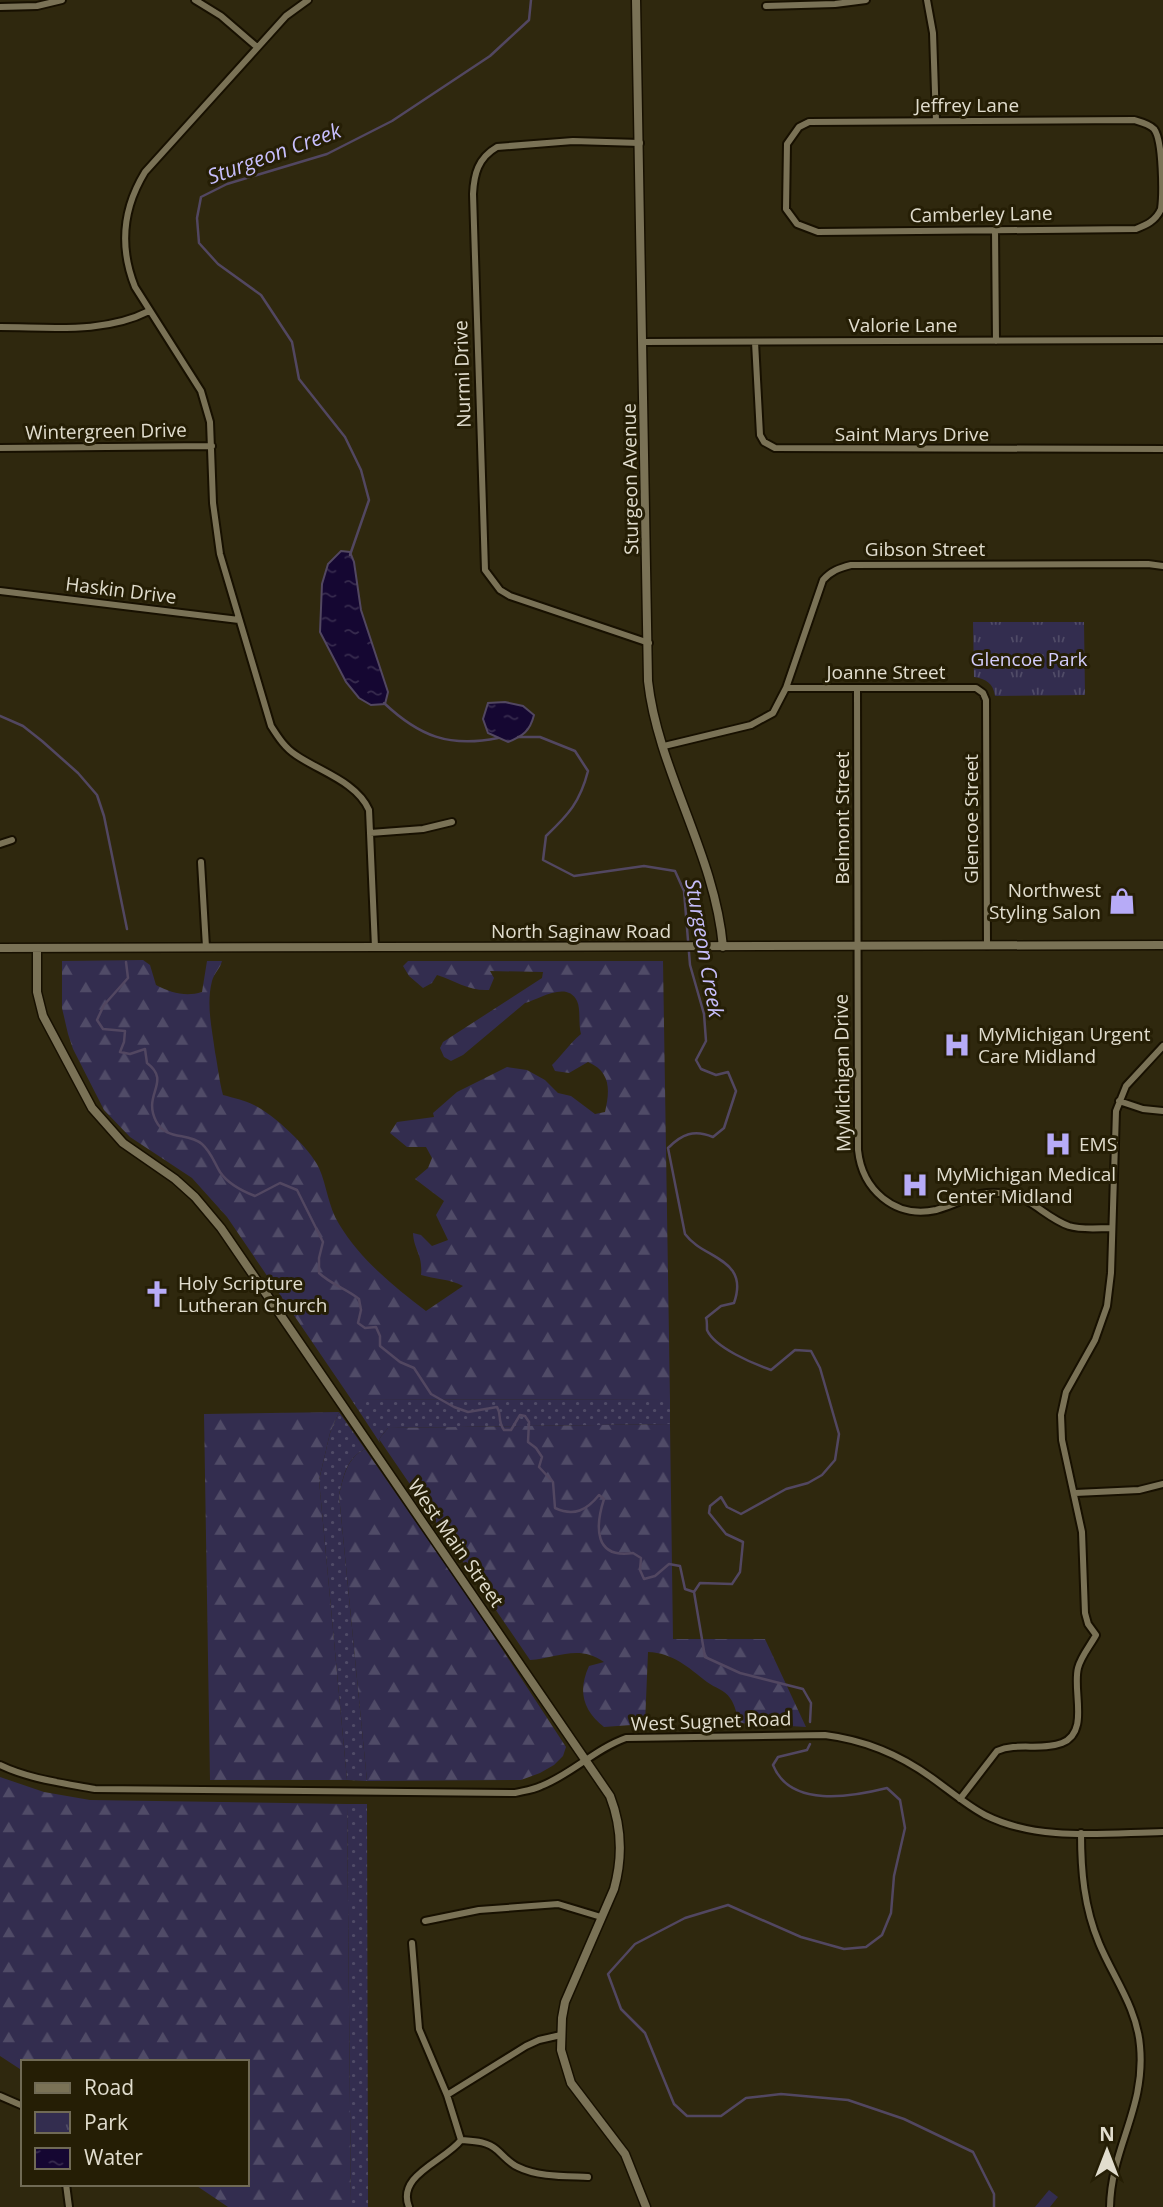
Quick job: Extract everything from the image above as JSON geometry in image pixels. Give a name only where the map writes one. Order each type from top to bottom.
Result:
[{"type":"street","points":[[0,7],[37,6],[62,0]]},
{"type":"street","points":[[195,0],[221,16],[257,47]]},
{"type":"street","points":[[308,0],[286,16],[145,172],[133,192],[126,214],[125,239],[127,259],[135,287],[201,391],[210,422],[214,503],[220,554],[271,726],[293,754],[353,789],[369,810],[375,947]]},
{"type":"street","name":"Sturgeon Avenue","points":[[636,0],[651,704],[716,897],[723,947]]},
{"type":"street","points":[[766,6],[835,5],[866,0]]},
{"type":"street","points":[[927,0],[933,33],[936,121]]},
{"type":"street","name":"Jeffrey Lane","points":[[786,191],[787,144],[791,134],[809,122],[829,121],[1134,120],[1155,130],[1161,141],[1163,175]]},
{"type":"street","name":"Nurmi Drive","points":[[640,143],[573,141],[497,147],[486,153],[480,163],[474,176],[473,194],[485,570],[500,590],[510,596],[649,643]]},
{"type":"street","name":"Camberley Lane","points":[[786,191],[786,209],[790,217],[806,229],[818,232],[1136,229],[1155,218],[1161,209],[1163,175]]},
{"type":"street","points":[[995,230],[996,341]]},
{"type":"street","points":[[0,327],[101,326],[131,320],[149,311]]},
{"type":"street","name":"Valorie Lane","points":[[643,342],[1163,340]]},
{"type":"street","name":"Saint Marys Drive","points":[[755,342],[760,435],[764,442],[775,448],[1163,449]]},
{"type":"street","name":"Wintergreen Drive","points":[[0,448],[212,446]]},
{"type":"street","name":"Gibson Street","points":[[664,746],[765,720],[773,713],[786,688],[823,580],[839,568],[851,565],[1163,566]]},
{"type":"street","name":"Haskin Drive","points":[[0,591],[239,620]]},
{"type":"street","name":"Joanne Street","points":[[786,688],[976,688],[984,693]]},
{"type":"street","name":"Belmont Street","points":[[857,689],[857,946]]},
{"type":"street","name":"Glencoe Street","points":[[984,693],[988,946]]},
{"type":"street","points":[[370,833],[411,830],[452,822]]},
{"type":"street","points":[[0,844],[12,840]]},
{"type":"street","points":[[201,862],[206,947]]},
{"type":"street","name":"North Saginaw Road","points":[[0,948],[1163,945]]},
{"type":"street","name":"MyMichigan Drive","points":[[857,946],[858,1150],[865,1179],[874,1191],[897,1207],[917,1212],[936,1210],[977,1194],[1009,1194],[1031,1202],[1069,1226],[1112,1228]]},
{"type":"street","name":"West Main Street","points":[[37,948],[37,992],[43,1016],[92,1108],[123,1143],[175,1179],[215,1220],[610,1796],[620,1833],[618,1875],[565,2002],[561,2035],[564,2065],[571,2083],[625,2154],[646,2207]]},
{"type":"street","points":[[960,1799],[997,1751],[1059,1744],[1073,1737],[1077,1726],[1079,1666],[1096,1635],[1088,1624],[1085,1613],[1082,1532],[1062,1440],[1061,1415],[1066,1392],[1095,1340],[1107,1306],[1111,1273],[1114,1126],[1119,1101],[1133,1077],[1163,1046]]},
{"type":"street","points":[[1119,1101],[1163,1111]]},
{"type":"street","points":[[1074,1493],[1139,1490],[1163,1484]]},
{"type":"street","name":"West Sugnet Road","points":[[0,1765],[44,1779],[95,1789],[514,1793],[540,1787],[567,1773],[607,1745],[626,1738],[825,1735],[846,1737],[886,1750],[983,1814],[1009,1825],[1048,1832],[1163,1832]]},
{"type":"street","points":[[1082,1833],[1082,1876],[1091,1921],[1133,2015],[1140,2042],[1142,2066],[1137,2101],[1116,2163],[1110,2207]]},
{"type":"street","points":[[425,1921],[480,1910],[558,1904],[601,1917]]},
{"type":"street","points":[[412,1943],[419,2029],[447,2095],[461,2140]]},
{"type":"street","points":[[447,2095],[526,2046],[561,2035]]},
{"type":"street","points":[[0,2096],[21,2105]]},
{"type":"street","points":[[461,2140],[482,2142],[495,2147],[508,2161],[521,2169],[553,2175],[588,2177]]},
{"type":"street","points":[[409,2207],[406,2194],[408,2185],[455,2148],[461,2140]]},
{"type":"street","points":[[66,2186],[69,2207]]},
{"type":"green space","name":"Glencoe Park","points":[[973,622],[1084,622],[1085,695],[995,696],[988,682],[974,677]]},
{"type":"green space","points":[[143,960],[150,965],[156,985],[184,994],[202,992],[207,961],[222,961],[212,981],[210,1008],[223,1095],[262,1109],[299,1142],[319,1168],[332,1210],[347,1237],[378,1271],[426,1311],[463,1286],[421,1275],[421,1262],[413,1233],[421,1235],[432,1246],[448,1240],[436,1215],[444,1201],[415,1179],[428,1168],[432,1158],[426,1147],[407,1147],[390,1133],[397,1122],[434,1117],[433,1113],[457,1092],[507,1067],[527,1070],[545,1080],[558,1093],[571,1096],[595,1114],[605,1112],[608,1089],[605,1076],[588,1062],[569,1073],[555,1071],[552,1065],[581,1034],[577,1001],[566,992],[552,993],[525,1003],[463,1055],[451,1061],[444,1057],[440,1048],[443,1042],[542,978],[543,972],[490,971],[494,978],[489,990],[468,987],[437,975],[432,983],[423,988],[409,976],[403,966],[408,961],[663,961],[670,1400],[351,1399],[227,1217],[192,1178],[130,1137],[104,1110],[73,1049],[62,1008],[62,961]]},
{"type":"green space","points":[[351,1399],[670,1400],[670,1424],[388,1428],[379,1439],[380,1443]]},
{"type":"green space","points":[[339,1412],[365,1449],[350,1463],[339,1495],[367,1781],[347,1780],[319,1480],[330,1433]]},
{"type":"green space","points":[[339,1412],[330,1433],[319,1480],[347,1780],[210,1780],[204,1414]]},
{"type":"green space","points":[[670,1424],[673,1639],[765,1639],[806,1727],[740,1723],[734,1704],[725,1693],[673,1658],[648,1652],[645,1724],[604,1727],[591,1714],[583,1691],[589,1666],[604,1662],[577,1653],[530,1660],[379,1439],[388,1428]]},
{"type":"green space","points":[[365,1449],[474,1606],[566,1747],[563,1756],[554,1765],[540,1773],[521,1780],[367,1781],[339,1495],[350,1463]]},
{"type":"green space","points":[[0,1777],[44,1792],[90,1800],[347,1804],[351,2207],[228,2207],[197,2186],[248,2186],[248,2060],[21,2060],[21,2070],[0,2056]]},
{"type":"green space","points":[[347,1804],[367,1804],[368,2207],[351,2207]]},
{"type":"green space","points":[[1049,2190],[1058,2197],[1050,2207],[1035,2207]]},
{"type":"water","points":[[341,551],[350,552],[354,562],[361,610],[388,692],[385,704],[371,705],[359,698],[346,682],[320,632],[322,584],[328,564]]},
{"type":"water","points":[[505,702],[523,706],[534,715],[525,732],[508,742],[488,733],[483,719],[488,703]]},
{"type":"waterway","name":"Sturgeon Creek","points":[[350,555],[369,500],[361,470],[345,437],[299,379],[292,342],[261,295],[218,264],[199,243],[197,218],[201,197],[227,184],[327,154],[392,121],[490,56],[529,20],[531,0]]},
{"type":"waterway","name":"Sturgeon Creek","points":[[384,703],[410,724],[436,737],[464,741],[498,738]]},
{"type":"waterway","points":[[0,716],[23,726],[42,741],[78,773],[97,795],[104,816],[127,929]]},
{"type":"waterway","name":"Sturgeon Creek","points":[[518,737],[540,737],[575,751],[588,771],[573,807],[546,836],[543,860],[574,876],[644,866],[675,871],[684,891],[690,965],[704,1014],[706,1041],[696,1060],[701,1069],[716,1075],[728,1072],[736,1091],[724,1128],[713,1137],[700,1133],[689,1134],[668,1148],[685,1234],[722,1261],[736,1277],[734,1303],[721,1306],[706,1318],[707,1330],[711,1337],[726,1349],[771,1370],[795,1350],[811,1351],[820,1368],[839,1434],[835,1460],[822,1475],[808,1483],[786,1489],[741,1514],[727,1507],[721,1497],[710,1506],[709,1513],[726,1534],[743,1542],[740,1572],[732,1584],[700,1583],[694,1592],[705,1657],[740,1673],[803,1689],[811,1703],[810,1722]]},
{"type":"waterway","points":[[126,962],[128,978],[104,1005],[97,1020],[103,1029],[125,1031],[120,1052],[130,1054],[145,1049],[147,1063],[157,1076],[152,1103],[160,1127],[171,1134],[202,1144],[223,1176],[245,1192],[255,1196],[280,1183],[297,1190],[323,1242],[319,1273],[359,1299],[361,1310],[358,1323],[365,1328],[376,1327],[380,1346],[400,1362],[414,1368],[431,1394],[454,1407],[468,1412],[497,1407],[504,1430],[511,1430],[520,1415],[525,1416],[529,1422],[528,1442],[542,1457],[539,1467],[553,1482],[555,1508],[568,1512],[580,1511],[599,1495],[604,1499],[599,1520],[600,1539],[604,1546],[620,1554],[633,1553],[641,1558],[640,1570],[644,1579],[655,1576],[669,1564],[680,1566],[685,1589],[694,1592]]},
{"type":"waterway","name":"Sturgeon Creek","points":[[810,1744],[807,1750],[778,1757],[773,1765],[781,1779],[793,1788],[807,1794],[823,1796],[840,1796],[887,1788],[900,1800],[905,1828],[894,1876],[891,1913],[882,1935],[866,1947],[844,1949],[801,1937],[728,1905],[685,1918],[635,1944],[608,1974],[621,2009],[645,2033],[674,2104],[687,2116],[721,2116],[746,2098],[781,2094],[848,2100],[904,2119],[973,2152],[994,2194],[994,2207]]},
{"type":"place","name":"Northwest Styling Salon","points":[[1122,901]]},
{"type":"place","name":"MyMichigan Urgent Care Midland","points":[[957,1045]]},
{"type":"place","name":"EMS","points":[[1058,1144]]},
{"type":"place","name":"MyMichigan Medical Center Midland","points":[[915,1185]]},
{"type":"place","name":"Holy Scripture Lutheran Church","points":[[157,1294]]}]
